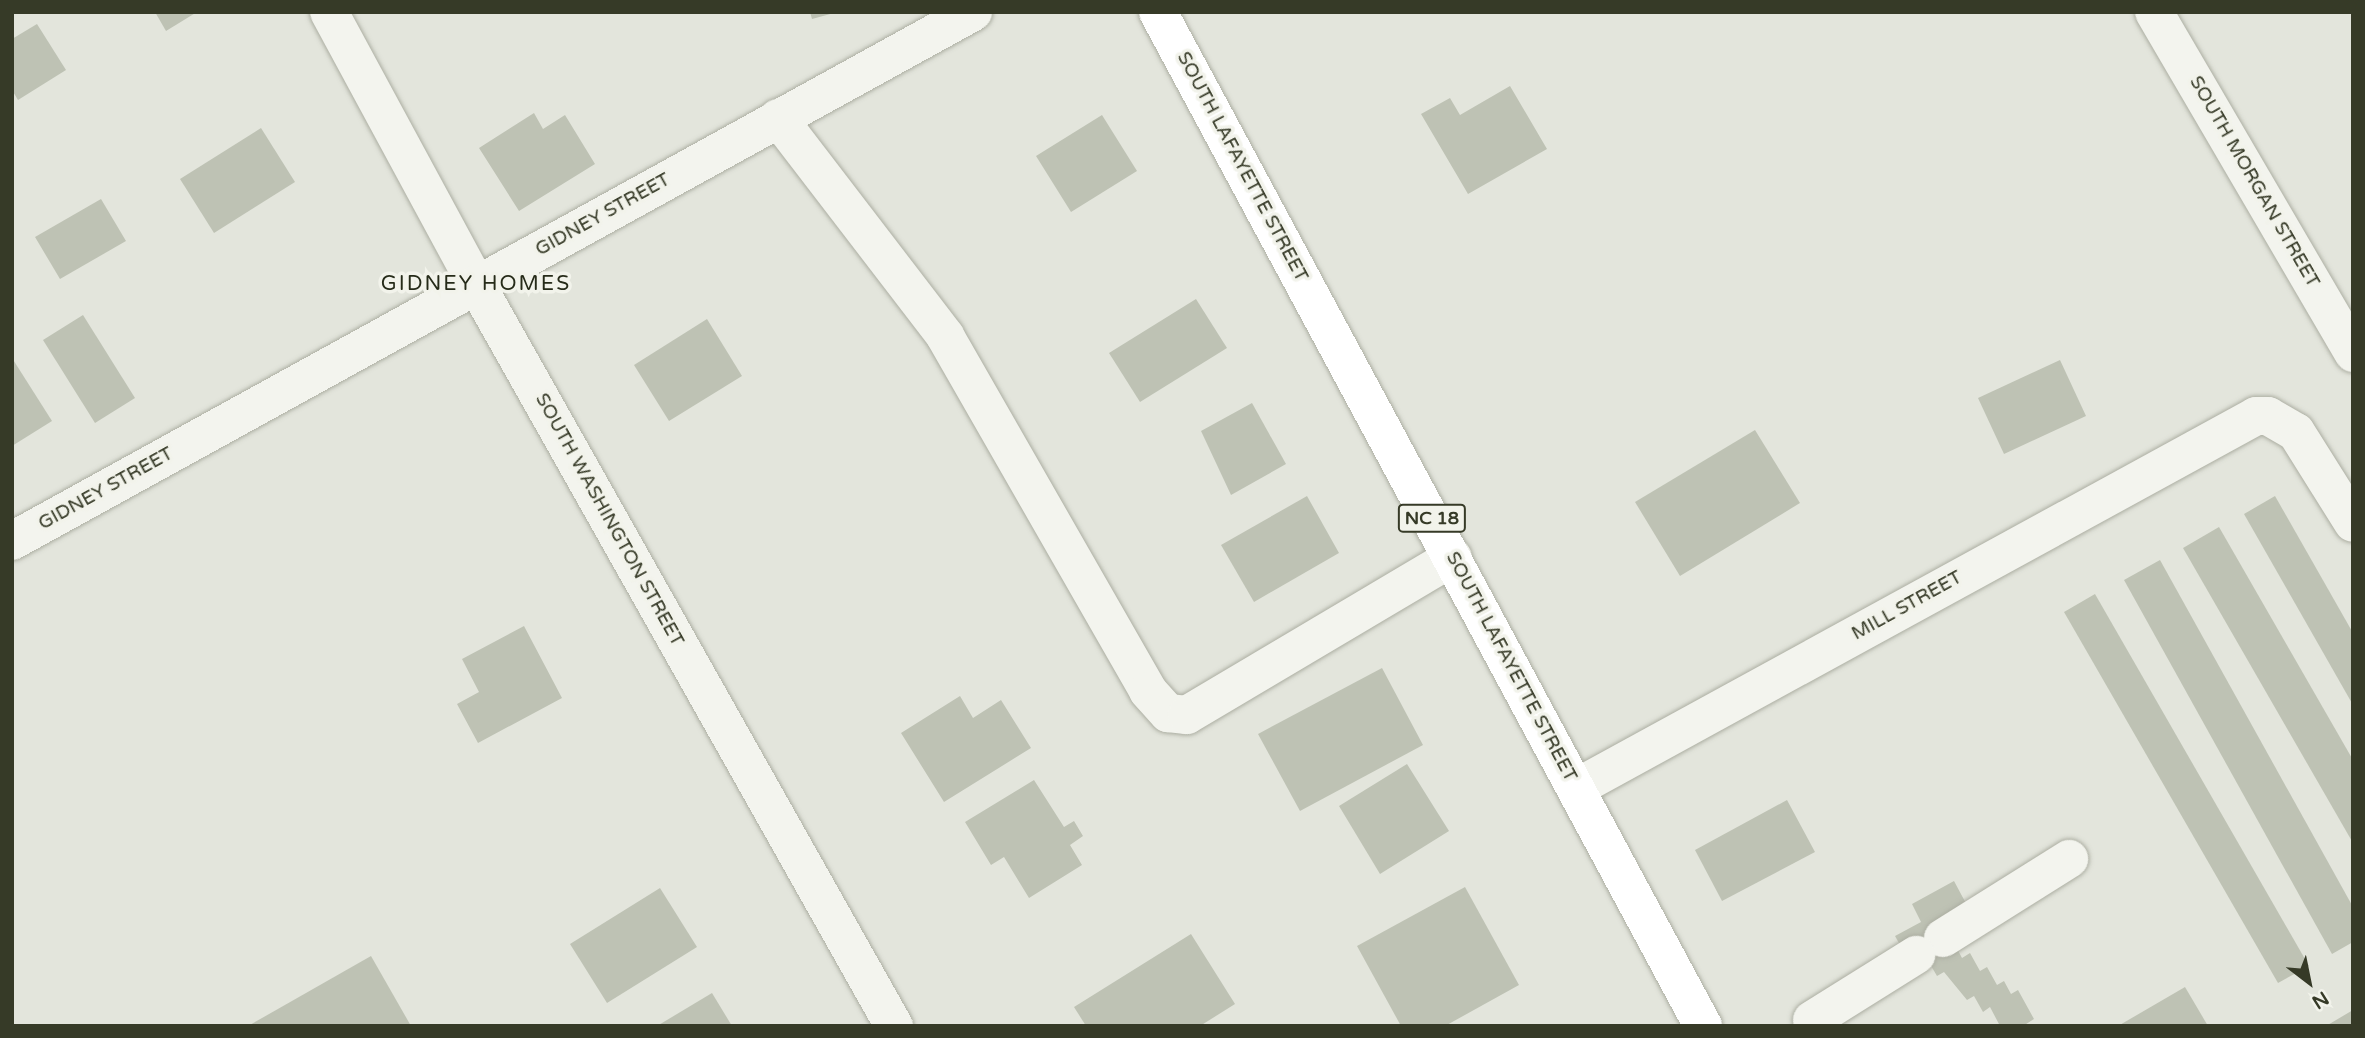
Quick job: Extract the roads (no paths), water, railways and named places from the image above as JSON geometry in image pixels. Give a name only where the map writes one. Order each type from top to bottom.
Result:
[{"type":"main road","name":"SOUTH LAFAYETTE STREET","points":[[1158,12],[1576,788],[1618,874],[1703,1026]]},
{"type":"street","name":"SOUTH WASHINGTON STREET","points":[[329,12],[476,285],[894,1026]]},
{"type":"street","name":"GIDNEY STREET","points":[[12,541],[973,12]]},
{"type":"street","name":"SOUTH MORGAN STREET","points":[[2154,12],[2353,352]]},
{"type":"street","points":[[778,118],[945,336],[1153,699],[1168,713],[1187,715],[1452,557]]},
{"type":"street","name":"MILL STREET","points":[[1576,788],[2238,423],[2268,416],[2296,432],[2353,523]]},
{"type":"street","points":[[1812,1020],[2069,859]]},
{"type":"district","name":"GIDNEY HOMES","points":[[476,284]]}]
